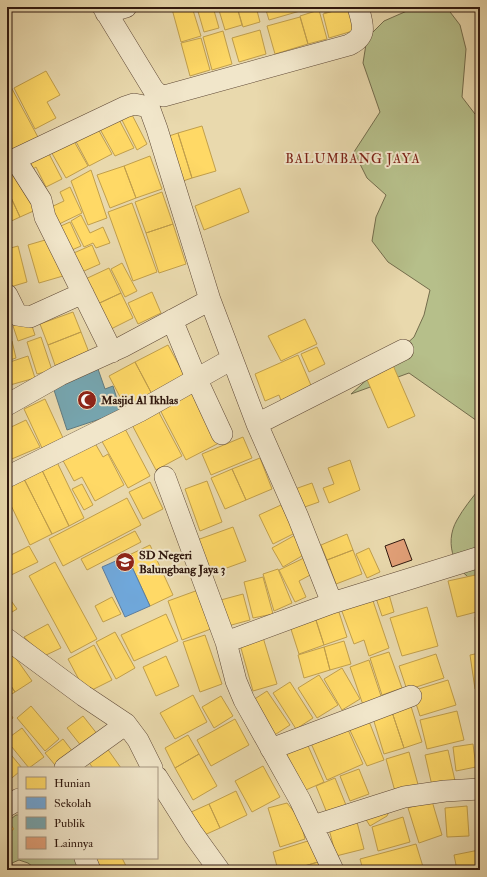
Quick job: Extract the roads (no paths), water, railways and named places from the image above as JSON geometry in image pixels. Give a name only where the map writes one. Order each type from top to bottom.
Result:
[{"type":"street","points":[[126,7],[104,10],[153,89],[158,94],[164,96],[349,46],[358,41],[363,29],[358,7]]},
{"type":"street","points":[[112,352],[45,217],[40,200],[11,161],[134,104],[149,107],[157,128],[210,300],[232,360],[257,424],[298,517],[332,603]]},
{"type":"street","points":[[7,295],[17,315],[30,317],[83,293]]},
{"type":"street","points":[[7,405],[60,375],[112,352],[210,300]]},
{"type":"street","points":[[172,320],[196,378],[222,434]]},
{"type":"street","points":[[257,424],[403,350]]},
{"type":"street","points":[[7,477],[140,411],[196,378],[232,360]]},
{"type":"street","points":[[165,477],[226,642],[236,681],[244,700],[313,826],[333,870]]},
{"type":"street","points":[[226,642],[332,603],[480,557]]},
{"type":"street","points":[[7,639],[84,696],[126,724],[138,740],[152,767]]},
{"type":"street","points":[[271,749],[412,696]]},
{"type":"street","points":[[66,767],[126,724]]},
{"type":"street","points":[[158,779],[192,834],[219,870]]},
{"type":"street","points":[[313,826],[404,797],[445,791],[480,789]]},
{"type":"street","points":[[7,806],[18,800]]},
{"type":"street","points":[[85,859],[90,870]]},
{"type":"place","name":"Masjid Al Ikhlas","points":[[87,400]]},
{"type":"place","name":"SD Negeri Balungbang Jaya 3","points":[[125,562]]},
{"type":"district","name":"BALUMBANG JAYA","points":[[353,158]]}]
